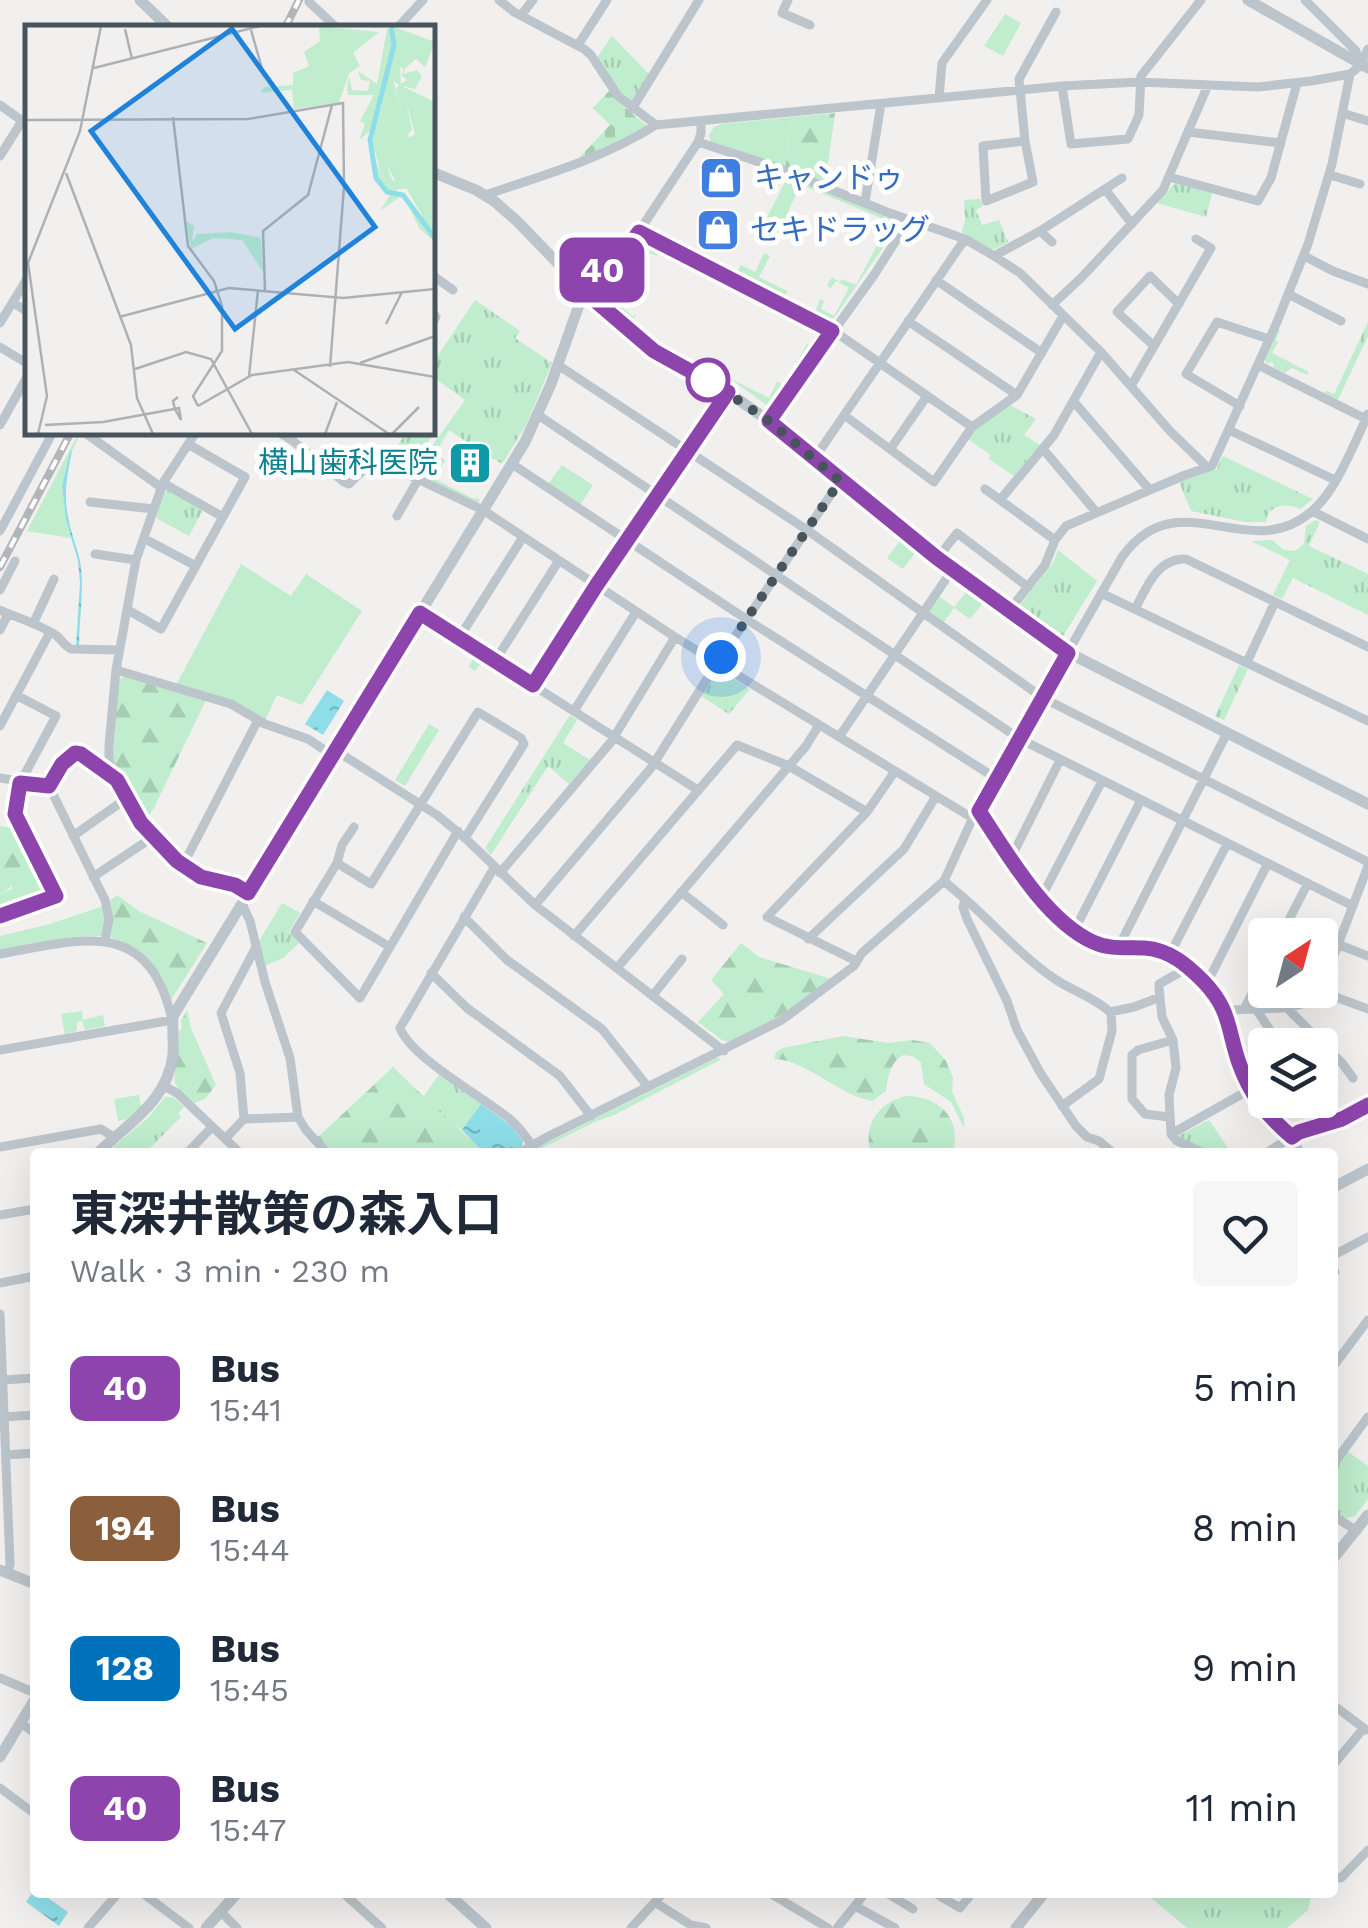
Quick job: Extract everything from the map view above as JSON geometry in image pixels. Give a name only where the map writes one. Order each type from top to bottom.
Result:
[{"type":"street","points":[[140,0],[166,25]]},
{"type":"street","points":[[400,25],[424,0]]},
{"type":"street","points":[[499,0],[514,12],[578,45],[591,56],[618,96],[656,126]]},
{"type":"street","points":[[522,14],[533,0]]},
{"type":"street","points":[[578,45],[607,0]]},
{"type":"street","points":[[632,109],[698,0]]},
{"type":"street","points":[[788,0],[782,13],[810,25]]},
{"type":"street","points":[[938,98],[942,63],[987,0]]},
{"type":"street","points":[[1062,86],[1071,144],[1128,139],[1139,115],[1142,76],[1200,0]]},
{"type":"street","points":[[1248,0],[1359,69]]},
{"type":"street","points":[[1305,0],[1356,51],[1359,69]]},
{"type":"street","points":[[309,2],[334,25]]},
{"type":"street","points":[[1025,141],[984,146],[986,201],[1033,182],[1018,80],[1056,12]]},
{"type":"street","points":[[1008,612],[1050,558],[1055,540],[1066,526],[1212,466],[1304,256],[1330,175],[1342,113],[1368,49]]},
{"type":"street","points":[[484,195],[580,164],[656,126],[1062,86],[1140,82],[1258,86],[1297,83],[1359,69]]},
{"type":"street","points":[[1168,177],[1258,201],[1271,178],[1297,83]]},
{"type":"street","points":[[1052,305],[1163,190],[1208,84]]},
{"type":"street","points":[[865,202],[881,104]]},
{"type":"street","points":[[0,105],[25,123],[0,156]]},
{"type":"street","points":[[1342,113],[1368,121]]},
{"type":"street","points":[[172,1020],[512,464],[538,415],[584,291],[596,274],[628,248],[698,142],[702,121]]},
{"type":"street","points":[[1188,132],[1280,143]]},
{"type":"street","points":[[698,142],[776,167],[964,239],[994,256],[1020,273],[1101,352],[1207,467]]},
{"type":"street","points":[[435,173],[484,195],[506,210],[584,291],[654,351],[728,392],[769,421],[952,570],[1068,653],[1368,804]]},
{"type":"street","points":[[1330,175],[1360,184]]},
{"type":"street","points":[[994,256],[1040,232],[1122,178]]},
{"type":"street","points":[[1105,188],[1132,224]]},
{"type":"street","points":[[769,421],[909,220]]},
{"type":"street","points":[[639,232],[832,331],[972,427]]},
{"type":"street","points":[[1040,232],[1052,242]]},
{"type":"street","points":[[814,459],[964,239]]},
{"type":"street","points":[[1131,386],[1211,248],[1196,239]]},
{"type":"street","points":[[1304,256],[1368,284]]},
{"type":"street","points":[[1154,346],[1117,312],[1150,276],[1179,304]]},
{"type":"street","points":[[435,277],[453,290]]},
{"type":"street","points":[[936,280],[1042,354]]},
{"type":"street","points":[[0,324],[25,282]]},
{"type":"street","points":[[1288,294],[1341,321]]},
{"type":"street","points":[[12,303],[25,310]]},
{"type":"street","points":[[844,415],[934,482],[972,427],[1017,396],[1063,316]]},
{"type":"street","points":[[908,321],[1017,396]]},
{"type":"street","points":[[1240,406],[1186,374],[1217,322],[1269,339]]},
{"type":"street","points":[[0,348],[25,362]]},
{"type":"street","points":[[1000,500],[1043,449],[1101,352]]},
{"type":"street","points":[[558,365],[807,530],[1042,698],[1368,864],[1363,895],[1352,906],[1338,944],[1368,956]]},
{"type":"street","points":[[527,1148],[782,1020],[854,966],[882,934],[944,881],[976,815],[1102,592],[1128,548],[1140,536],[1160,526],[1196,521],[1266,532],[1291,525],[1321,502],[1367,418],[1258,365]]},
{"type":"street","points":[[0,425],[25,380]]},
{"type":"street","points":[[533,685],[728,392]]},
{"type":"street","points":[[891,448],[927,396]]},
{"type":"street","points":[[1074,402],[1149,490]]},
{"type":"street","points":[[538,415],[1020,739],[1352,906]]},
{"type":"street","points":[[1229,430],[1335,480]]},
{"type":"street","points":[[0,531],[51,435]]},
{"type":"street","points":[[88,435],[162,485],[223,517]]},
{"type":"street","points":[[194,435],[162,485],[136,560],[116,670],[110,762],[141,823],[153,837],[183,866],[201,877],[235,885],[245,899],[264,982],[290,1058],[298,1118],[322,1148]]},
{"type":"street","points":[[283,435],[349,484],[366,467],[380,464],[419,478],[483,510],[717,663],[936,796],[976,815],[1041,898],[1089,940],[1170,954],[1189,967],[1221,1001],[1248,1082]]},
{"type":"street","points":[[128,610],[161,629],[245,477],[188,444]]},
{"type":"street","points":[[1043,449],[1096,512]]},
{"type":"street","points":[[512,464],[997,779]]},
{"type":"street","points":[[397,516],[419,478]]},
{"type":"street","points":[[535,905],[653,762],[840,481]]},
{"type":"street","points":[[985,489],[1055,540]]},
{"type":"street","points":[[90,502],[154,510]]},
{"type":"street","points":[[1312,511],[1368,539]]},
{"type":"street","points":[[937,558],[957,533],[1028,586]]},
{"type":"street","points":[[459,638],[523,537]]},
{"type":"street","points":[[145,538],[196,566]]},
{"type":"street","points":[[95,554],[136,560]]},
{"type":"street","points":[[1136,610],[1159,569],[1175,558],[1186,559],[1368,646]]},
{"type":"street","points":[[0,590],[15,561]]},
{"type":"street","points":[[495,661],[558,562]]},
{"type":"street","points":[[839,737],[952,570]]},
{"type":"street","points":[[33,624],[54,580]]},
{"type":"street","points":[[1102,592],[1368,721]]},
{"type":"street","points":[[1247,662],[1275,602]]},
{"type":"street","points":[[0,630],[4,612],[50,632],[71,649],[119,650]]},
{"type":"street","points":[[574,711],[636,612]]},
{"type":"street","points":[[420,613],[698,790]]},
{"type":"street","points":[[0,726],[50,632]]},
{"type":"street","points":[[532,1145],[514,1122],[425,1056],[402,1034],[401,1025],[464,918],[497,871],[611,742],[675,637]]},
{"type":"street","points":[[116,670],[231,704],[258,720],[308,738],[420,804],[462,835],[535,905],[724,1050]]},
{"type":"street","points":[[0,916],[56,896],[15,814],[20,783],[56,716],[16,695]]},
{"type":"street","points":[[336,864],[370,884],[478,712],[524,744],[360,998],[295,932],[354,827]]},
{"type":"street","points":[[183,866],[258,720]]},
{"type":"street","points":[[617,968],[820,726]]},
{"type":"street","points":[[1118,948],[1227,733]]},
{"type":"street","points":[[574,936],[737,745],[789,766],[867,812]]},
{"type":"street","points":[[49,786],[62,764],[75,753],[117,780]]},
{"type":"street","points":[[1011,858],[1060,760]]},
{"type":"street","points":[[856,961],[767,917],[867,812],[895,771]]},
{"type":"street","points":[[0,778],[49,786]]},
{"type":"street","points":[[1041,898],[1102,781]]},
{"type":"street","points":[[49,786],[108,912],[105,940]]},
{"type":"street","points":[[808,938],[904,850],[936,796]]},
{"type":"street","points":[[73,836],[128,798]]},
{"type":"street","points":[[1074,929],[1141,800]]},
{"type":"street","points":[[93,877],[153,837]]},
{"type":"street","points":[[1170,954],[1227,844]]},
{"type":"street","points":[[1206,985],[1268,864]]},
{"type":"street","points":[[944,881],[1036,965],[1112,1012],[1160,997]]},
{"type":"street","points":[[1290,918],[1308,883]]},
{"type":"street","points":[[681,892],[723,924]]},
{"type":"street","points":[[965,899],[967,920],[1018,1030],[1041,1074],[1086,1136],[1089,1148]]},
{"type":"street","points":[[313,901],[390,947]]},
{"type":"street","points":[[464,918],[507,960],[602,1029],[648,1087]]},
{"type":"street","points":[[0,954],[81,940],[105,940],[131,951],[150,968],[164,992],[172,1020],[173,1051],[164,1086],[149,1108],[104,1148]]},
{"type":"street","points":[[244,1120],[240,1074],[221,1013],[256,947]]},
{"type":"street","points":[[652,995],[682,959]]},
{"type":"street","points":[[1189,967],[1159,984],[1162,1018],[1172,1040],[1176,1068],[1168,1116],[1171,1134],[1193,1148]]},
{"type":"street","points":[[431,973],[467,1008],[560,1076],[591,1116]]},
{"type":"street","points":[[1338,996],[1368,1009]]},
{"type":"street","points":[[1225,1011],[1250,1008],[1266,1028]]},
{"type":"street","points":[[1287,1008],[1305,1028]]},
{"type":"street","points":[[1062,1106],[1099,1079],[1112,1031],[1112,1012]]},
{"type":"street","points":[[0,1050],[172,1020]]},
{"type":"street","points":[[1168,1116],[1145,1114],[1130,1092],[1132,1055],[1172,1040]]},
{"type":"street","points":[[1338,1060],[1354,1078]]},
{"type":"street","points":[[164,1086],[177,1093],[235,1148]]},
{"type":"street","points":[[1171,1134],[1248,1092]]},
{"type":"street","points":[[1274,1148],[1299,1132],[1331,1123],[1368,1105]]},
{"type":"street","points":[[225,1139],[244,1120],[298,1118]]},
{"type":"street","points":[[1271,1118],[1292,1137],[1298,1148]]},
{"type":"street","points":[[1328,1118],[1331,1123]]},
{"type":"street","points":[[192,1148],[212,1127]]},
{"type":"street","points":[[0,1147],[100,1128],[115,1138]]},
{"type":"street","points":[[1086,1136],[1107,1148]]},
{"type":"street","points":[[1338,1185],[1368,1169]]},
{"type":"street","points":[[0,1215],[30,1210]]},
{"type":"street","points":[[1338,1253],[1368,1237]]},
{"type":"street","points":[[0,1283],[30,1277]]},
{"type":"street","points":[[0,1314],[4,1499],[10,1564],[4,1571],[30,1582]]},
{"type":"street","points":[[1338,1352],[1368,1320]]},
{"type":"street","points":[[2,1380],[30,1378]]},
{"type":"street","points":[[2,1417],[30,1416]]},
{"type":"street","points":[[1338,1458],[1368,1417]]},
{"type":"street","points":[[6,1454],[30,1453]]},
{"type":"street","points":[[1338,1553],[1368,1515]]},
{"type":"street","points":[[1338,1519],[1357,1531]]},
{"type":"street","points":[[0,1678],[30,1693]]},
{"type":"street","points":[[0,1757],[30,1707]]},
{"type":"street","points":[[1338,1709],[1366,1730],[1338,1760]]},
{"type":"street","points":[[22,1724],[30,1730]]},
{"type":"street","points":[[0,1788],[30,1810]]},
{"type":"street","points":[[1338,1878],[1368,1850]]},
{"type":"street","points":[[88,1928],[114,1898]]},
{"type":"street","points":[[149,1898],[188,1928]]},
{"type":"street","points":[[206,1928],[233,1898]]},
{"type":"street","points":[[349,1898],[382,1928]]},
{"type":"street","points":[[453,1898],[486,1928]]},
{"type":"street","points":[[631,1928],[660,1898]]},
{"type":"street","points":[[778,1898],[828,1928]]},
{"type":"street","points":[[838,1928],[861,1898]]},
{"type":"street","points":[[895,1898],[913,1909]]},
{"type":"street","points":[[943,1898],[960,1908],[969,1898]]},
{"type":"street","points":[[1016,1928],[1041,1898]]},
{"type":"street","points":[[656,1903],[691,1925],[706,1928]]},
{"type":"street","points":[[855,1906],[894,1928]]},
{"type":"street","points":[[220,1912],[238,1928]]},
{"type":"green space","points":[[1005,14],[1021,23],[1003,56],[984,46]]},
{"type":"green space","points":[[612,36],[650,75],[633,101],[627,101],[596,59]]},
{"type":"green space","points":[[610,90],[646,128],[577,160],[610,125],[593,108]]},
{"type":"green space","points":[[835,113],[825,185],[785,169],[792,117]]},
{"type":"green space","points":[[792,117],[785,167],[711,143],[709,135],[721,124]]},
{"type":"green space","points":[[788,176],[895,218],[898,225],[804,186],[798,189],[775,243],[770,240],[768,245],[756,239]]},
{"type":"green space","points":[[1175,183],[1212,193],[1206,217],[1157,203]]},
{"type":"green space","points":[[980,199],[983,206],[976,210],[982,225],[999,220],[1008,242],[995,249],[962,232],[964,200]]},
{"type":"green space","points":[[887,233],[891,236],[834,318],[826,320],[814,314],[820,299],[824,301],[821,309],[834,316],[849,288],[836,281],[831,288],[827,286],[832,277],[856,285]]},
{"type":"green space","points":[[651,245],[658,249],[657,256],[651,253],[618,294],[622,298],[619,304],[633,317],[637,313],[633,320],[602,291],[602,275],[617,264],[632,274]]},
{"type":"green space","points":[[764,253],[770,256],[759,277],[787,291],[790,302],[736,273],[741,265],[755,272]]},
{"type":"green space","points":[[475,300],[520,331],[515,338],[552,363],[526,425],[502,464],[445,428],[465,400],[435,378],[435,360]]},
{"type":"green space","points":[[1368,322],[1368,336],[1338,400],[1324,393],[1334,394]]},
{"type":"green space","points":[[1278,329],[1278,342],[1272,353],[1309,372],[1307,375],[1292,368],[1285,373],[1271,362],[1267,364],[1265,360]]},
{"type":"green space","points":[[815,336],[817,341],[771,408],[729,378],[769,398],[777,382],[784,384]]},
{"type":"green space","points":[[1010,405],[1036,419],[1024,435],[1040,445],[1014,476],[968,439],[976,428]]},
{"type":"green space","points":[[445,428],[449,430],[437,451],[445,461],[435,477],[480,499],[477,504],[413,472]]},
{"type":"green space","points":[[77,435],[80,435],[70,451],[62,486],[71,538],[27,531]]},
{"type":"green space","points":[[405,435],[433,435],[414,462],[390,456]]},
{"type":"green space","points":[[1223,456],[1313,499],[1300,509],[1274,509],[1266,522],[1245,522],[1191,511],[1179,482],[1203,471],[1216,470]]},
{"type":"green space","points":[[562,465],[593,485],[580,505],[548,484]]},
{"type":"green space","points":[[168,491],[203,510],[189,536],[156,518],[163,493]]},
{"type":"green space","points":[[1315,520],[1320,522],[1309,546],[1368,574],[1368,615],[1293,578],[1282,599],[1273,595],[1290,560],[1251,541],[1272,540],[1284,550],[1295,551],[1304,544],[1306,526]]},
{"type":"green space","points":[[900,541],[915,553],[903,569],[887,558]]},
{"type":"green space","points":[[1058,550],[1097,581],[1062,638],[1023,611],[1021,604]]},
{"type":"green space","points":[[241,564],[291,596],[306,574],[362,611],[302,705],[277,695],[265,720],[176,685]]},
{"type":"green space","points":[[966,592],[982,604],[970,619],[954,608],[943,623],[930,614],[938,596],[954,607]]},
{"type":"green space","points":[[440,632],[522,684],[520,687],[481,663],[475,671],[469,667],[473,659],[437,636]]},
{"type":"green space","points":[[1239,665],[1248,669],[1224,720],[1215,716]]},
{"type":"green space","points":[[721,671],[750,689],[729,714],[701,696],[716,672]]},
{"type":"green space","points":[[123,677],[206,700],[145,821],[113,759],[118,681]]},
{"type":"green space","points":[[570,715],[577,720],[563,743],[590,760],[569,784],[548,766],[491,855],[485,848]]},
{"type":"green space","points":[[429,724],[439,730],[405,786],[395,780]]},
{"type":"green space","points":[[0,826],[11,828],[20,865],[15,882],[0,894]]},
{"type":"green space","points":[[11,828],[16,828],[47,891],[0,910],[0,894],[12,889],[15,834]]},
{"type":"green space","points":[[117,895],[139,911],[207,943],[171,1000],[154,967],[109,936],[108,902]]},
{"type":"green space","points":[[282,903],[300,913],[289,932],[299,943],[283,958],[265,966],[259,941]]},
{"type":"green space","points":[[103,906],[106,912],[102,936],[0,950],[0,936]]},
{"type":"green space","points":[[741,943],[759,957],[832,979],[783,1014],[730,1042],[698,1022],[724,994],[711,980]]},
{"type":"green space","points":[[187,1010],[216,1085],[205,1099],[194,1103],[175,1083],[179,1030]]},
{"type":"green space","points":[[82,1011],[83,1020],[103,1015],[105,1026],[85,1030],[82,1021],[77,1022],[77,1031],[65,1034],[61,1014]]},
{"type":"green space","points":[[843,1036],[888,1043],[930,1043],[946,1061],[953,1078],[952,1092],[964,1118],[964,1128],[951,1102],[924,1084],[921,1062],[912,1056],[903,1055],[895,1062],[886,1091],[872,1101],[798,1065],[774,1059],[783,1048]]},
{"type":"green space","points":[[716,1058],[722,1059],[614,1115],[536,1148]]},
{"type":"green space","points":[[393,1067],[479,1148],[327,1148],[317,1138]]},
{"type":"green space","points":[[439,1074],[481,1104],[462,1130],[423,1098]]},
{"type":"green space","points":[[139,1095],[141,1107],[118,1121],[114,1099]]},
{"type":"green space","points":[[165,1097],[173,1097],[184,1107],[178,1113],[181,1117],[150,1148],[112,1148],[149,1117]]},
{"type":"green space","points":[[918,1097],[938,1105],[951,1119],[954,1148],[870,1148],[869,1132],[875,1116],[896,1099]]},
{"type":"green space","points":[[1209,1120],[1228,1148],[1198,1148],[1178,1136]]},
{"type":"green space","points":[[1347,1451],[1368,1466],[1368,1499],[1355,1516],[1344,1519],[1338,1515],[1338,1464]]},
{"type":"green space","points":[[1151,1898],[1311,1898],[1308,1910],[1287,1928],[1187,1928]]},
{"type":"water","points":[[70,451],[66,503],[81,567],[79,646],[78,561],[66,520],[62,486]]},
{"type":"water","points":[[327,690],[344,701],[323,735],[305,724]]},
{"type":"water","points":[[481,1104],[511,1126],[523,1141],[522,1146],[479,1148],[462,1130]]},
{"type":"water","points":[[30,1896],[48,1898],[68,1912],[59,1926],[26,1902]]},
{"type":"railway","points":[[286,25],[299,0]]},
{"type":"railway","points":[[0,567],[69,435]]},
{"type":"bus line","name":"40","points":[[0,916],[56,896],[15,814],[17,791],[20,783],[49,786],[62,764],[75,753],[117,780],[141,823],[177,861],[201,877],[235,885],[248,893],[420,613],[533,685],[728,392],[654,351],[584,291],[639,232],[832,331],[769,421],[937,558],[1068,653],[979,811],[1024,878],[1054,912],[1089,940],[1118,948],[1157,950],[1189,967],[1221,1001],[1240,1065],[1260,1105],[1292,1137],[1368,1105]]},
{"type":"place","name":"キャンドゥ","points":[[721,178]]},
{"type":"place","name":"セキドラッグ","points":[[718,230]]},
{"type":"place","name":"横山歯科医院","points":[[470,463]]},
{"type":"route","points":[[708,380],[769,421],[840,481],[721,657]]}]
